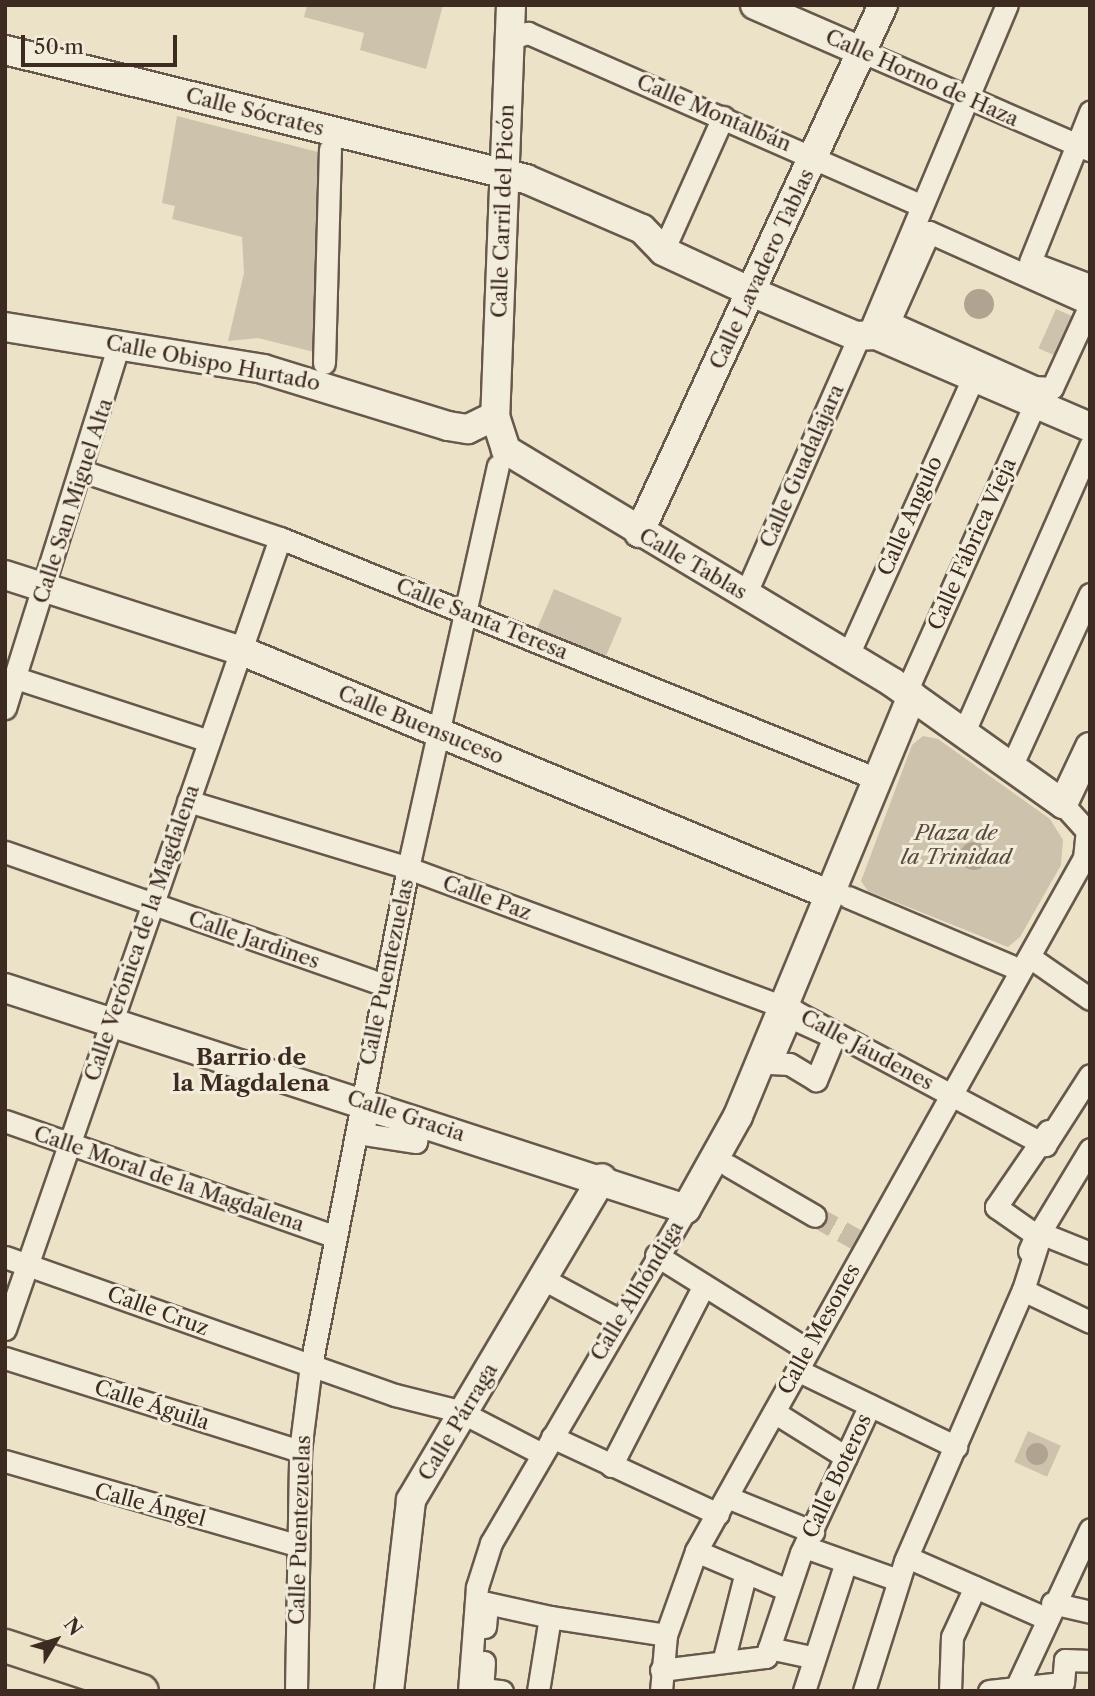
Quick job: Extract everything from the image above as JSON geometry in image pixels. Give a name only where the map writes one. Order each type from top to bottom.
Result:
[{"type":"main road","points":[[5,1646],[142,1691]]},
{"type":"street","name":"Calle Carril del Picón","points":[[495,416],[511,5]]},
{"type":"street","name":"Calle Horno de Haza","points":[[755,5],[1083,147]]},
{"type":"street","name":"Calle Lavadero Tablas","points":[[639,533],[883,5]]},
{"type":"street","name":"Calle Guadalajara","points":[[745,595],[863,336],[1007,5]]},
{"type":"street","name":"Calle Montalbán","points":[[509,39],[528,33],[814,157],[1030,262],[1090,285]]},
{"type":"street","name":"Calle Sócrates","points":[[5,50],[504,174],[642,229],[663,251],[752,292],[973,378],[1090,427]]},
{"type":"street","points":[[1030,262],[1083,147],[1090,111]]},
{"type":"street","points":[[663,251],[723,117]]},
{"type":"street","points":[[324,363],[330,149]]},
{"type":"street","points":[[929,232],[1090,305],[1052,388],[1034,387],[889,322],[929,232]]},
{"type":"street","name":"Calle Obispo Hurtado","points":[[5,327],[323,383],[448,426],[467,429],[495,416]]},
{"type":"street","name":"Calle San Miguel Alta","points":[[5,708],[16,678],[14,655],[45,589],[119,345]]},
{"type":"street","name":"Calle Angulo","points":[[848,655],[973,378]]},
{"type":"street","name":"Calle Fábrica Vieja","points":[[911,690],[1035,404]]},
{"type":"street","name":"Calle Tablas","points":[[495,416],[498,435],[515,460],[911,690]]},
{"type":"street","points":[[963,734],[1090,446]]},
{"type":"street","name":"Calle Puentezuelas","points":[[296,1691],[296,1545],[300,1451],[311,1365],[333,1236],[408,868],[498,466]]},
{"type":"street","name":"Calle Santa Teresa","points":[[82,471],[280,538],[877,779]]},
{"type":"street","name":"Calle Verónica de la Magdalena","points":[[5,1329],[280,538]]},
{"type":"street","name":"Calle Buensuceso","points":[[5,575],[242,651],[838,896]]},
{"type":"street","points":[[1011,767],[1090,594]]},
{"type":"street","points":[[16,678],[209,741]]},
{"type":"street","points":[[911,690],[963,734],[1063,804],[1087,831],[1082,881],[1012,973],[838,896],[877,779],[911,690]]},
{"type":"street","points":[[1063,804],[1090,747]]},
{"type":"street","name":"Calle Paz","points":[[188,801],[408,868],[782,1007]]},
{"type":"street","name":"Calle Jardines","points":[[5,852],[384,985]]},
{"type":"street","name":"Calle Alhóndiga","points":[[469,1691],[477,1587],[491,1543],[738,1116],[782,1007],[838,896]]},
{"type":"street","points":[[1034,960],[1090,999]]},
{"type":"street","name":"Calle Mesones","points":[[661,1680],[666,1635],[696,1552],[808,1350],[861,1242],[950,1095],[1012,973]]},
{"type":"street","name":"Calle Gracia","points":[[5,988],[602,1178],[686,1209]]},
{"type":"street","name":"Calle Jáudenes","points":[[782,1007],[839,1031],[1040,1143]]},
{"type":"street","points":[[1090,1068],[996,1207],[1036,1235],[1019,1275],[1025,1285],[1090,1322]]},
{"type":"street","points":[[1040,1143],[1045,1145],[1090,1075]]},
{"type":"street","name":"Calle Moral de la Magdalena","points":[[5,1121],[333,1236]]},
{"type":"street","points":[[1025,1285],[1035,1283],[1048,1235],[1047,1228],[1087,1161]]},
{"type":"street","points":[[729,1166],[815,1216]]},
{"type":"street","name":"Calle Párraga","points":[[389,1691],[411,1500],[602,1178]]},
{"type":"street","points":[[1048,1235],[1090,1253]]},
{"type":"street","points":[[656,1255],[808,1350]]},
{"type":"street","name":"Calle Cruz","points":[[5,1257],[311,1365],[464,1413],[723,1506],[809,1539],[846,1562],[903,1566],[1050,1612],[1090,1612]]},
{"type":"street","points":[[547,1281],[619,1320]]},
{"type":"street","points":[[611,1466],[704,1285]]},
{"type":"street","points":[[864,1691],[903,1566],[951,1445],[1025,1285]]},
{"type":"street","name":"Calle Águila","points":[[5,1358],[300,1451]]},
{"type":"street","points":[[797,1370],[951,1445]]},
{"type":"street","name":"Calle Boteros","points":[[769,1648],[788,1590],[809,1539],[870,1405]]},
{"type":"street","points":[[774,1412],[846,1457]]},
{"type":"street","name":"Calle Ángel","points":[[5,1461],[296,1545]]},
{"type":"street","points":[[1016,1688],[1090,1529]]},
{"type":"street","points":[[696,1552],[788,1590]]},
{"type":"street","points":[[804,1691],[811,1657],[846,1562]]},
{"type":"street","points":[[723,1662],[746,1572]]},
{"type":"street","points":[[950,1691],[952,1637],[974,1589]]},
{"type":"street","points":[[502,1691],[482,1689],[487,1603],[550,1617],[666,1635]]},
{"type":"street","points":[[538,1691],[550,1617]]},
{"type":"street","points":[[661,1680],[723,1662],[766,1657],[769,1648],[811,1657]]},
{"type":"street","points":[[989,1691],[1063,1684],[1065,1660],[1090,1661]]},
{"type":"green space","points":[[307,5],[443,5],[426,69],[360,50],[364,33],[304,17]]},
{"type":"green space","points":[[177,116],[322,153],[314,352],[258,338],[228,341],[244,273],[242,237],[172,219],[175,206],[162,203]]},
{"type":"green space","points":[[1056,309],[1078,319],[1060,358],[1039,348]]},
{"type":"green space","points":[[554,589],[622,618],[604,660],[536,631]]},
{"type":"green space","name":"Plaza de la Trinidad","points":[[923,736],[938,739],[1050,819],[1063,840],[1061,865],[1020,937],[1008,947],[868,891],[861,881],[912,745]]},
{"type":"green space","points":[[1028,1431],[1061,1446],[1047,1477],[1014,1462]]},
{"type":"shaded area","points":[[979,289],[990,293],[994,304],[990,315],[979,319],[968,315],[964,304],[968,293]]},
{"type":"shaded area","points":[[974,842],[984,846],[988,856],[984,866],[974,870],[964,866],[960,856],[964,846]]},
{"type":"shaded area","points":[[1037,1443],[1047,1450],[1048,1454],[1041,1464],[1037,1465],[1027,1458],[1026,1454],[1033,1444]]},
{"type":"tunnel","points":[[815,1216],[856,1239]]},
{"type":"district","name":"Barrio de la Magdalena","points":[[251,1070]]}]
